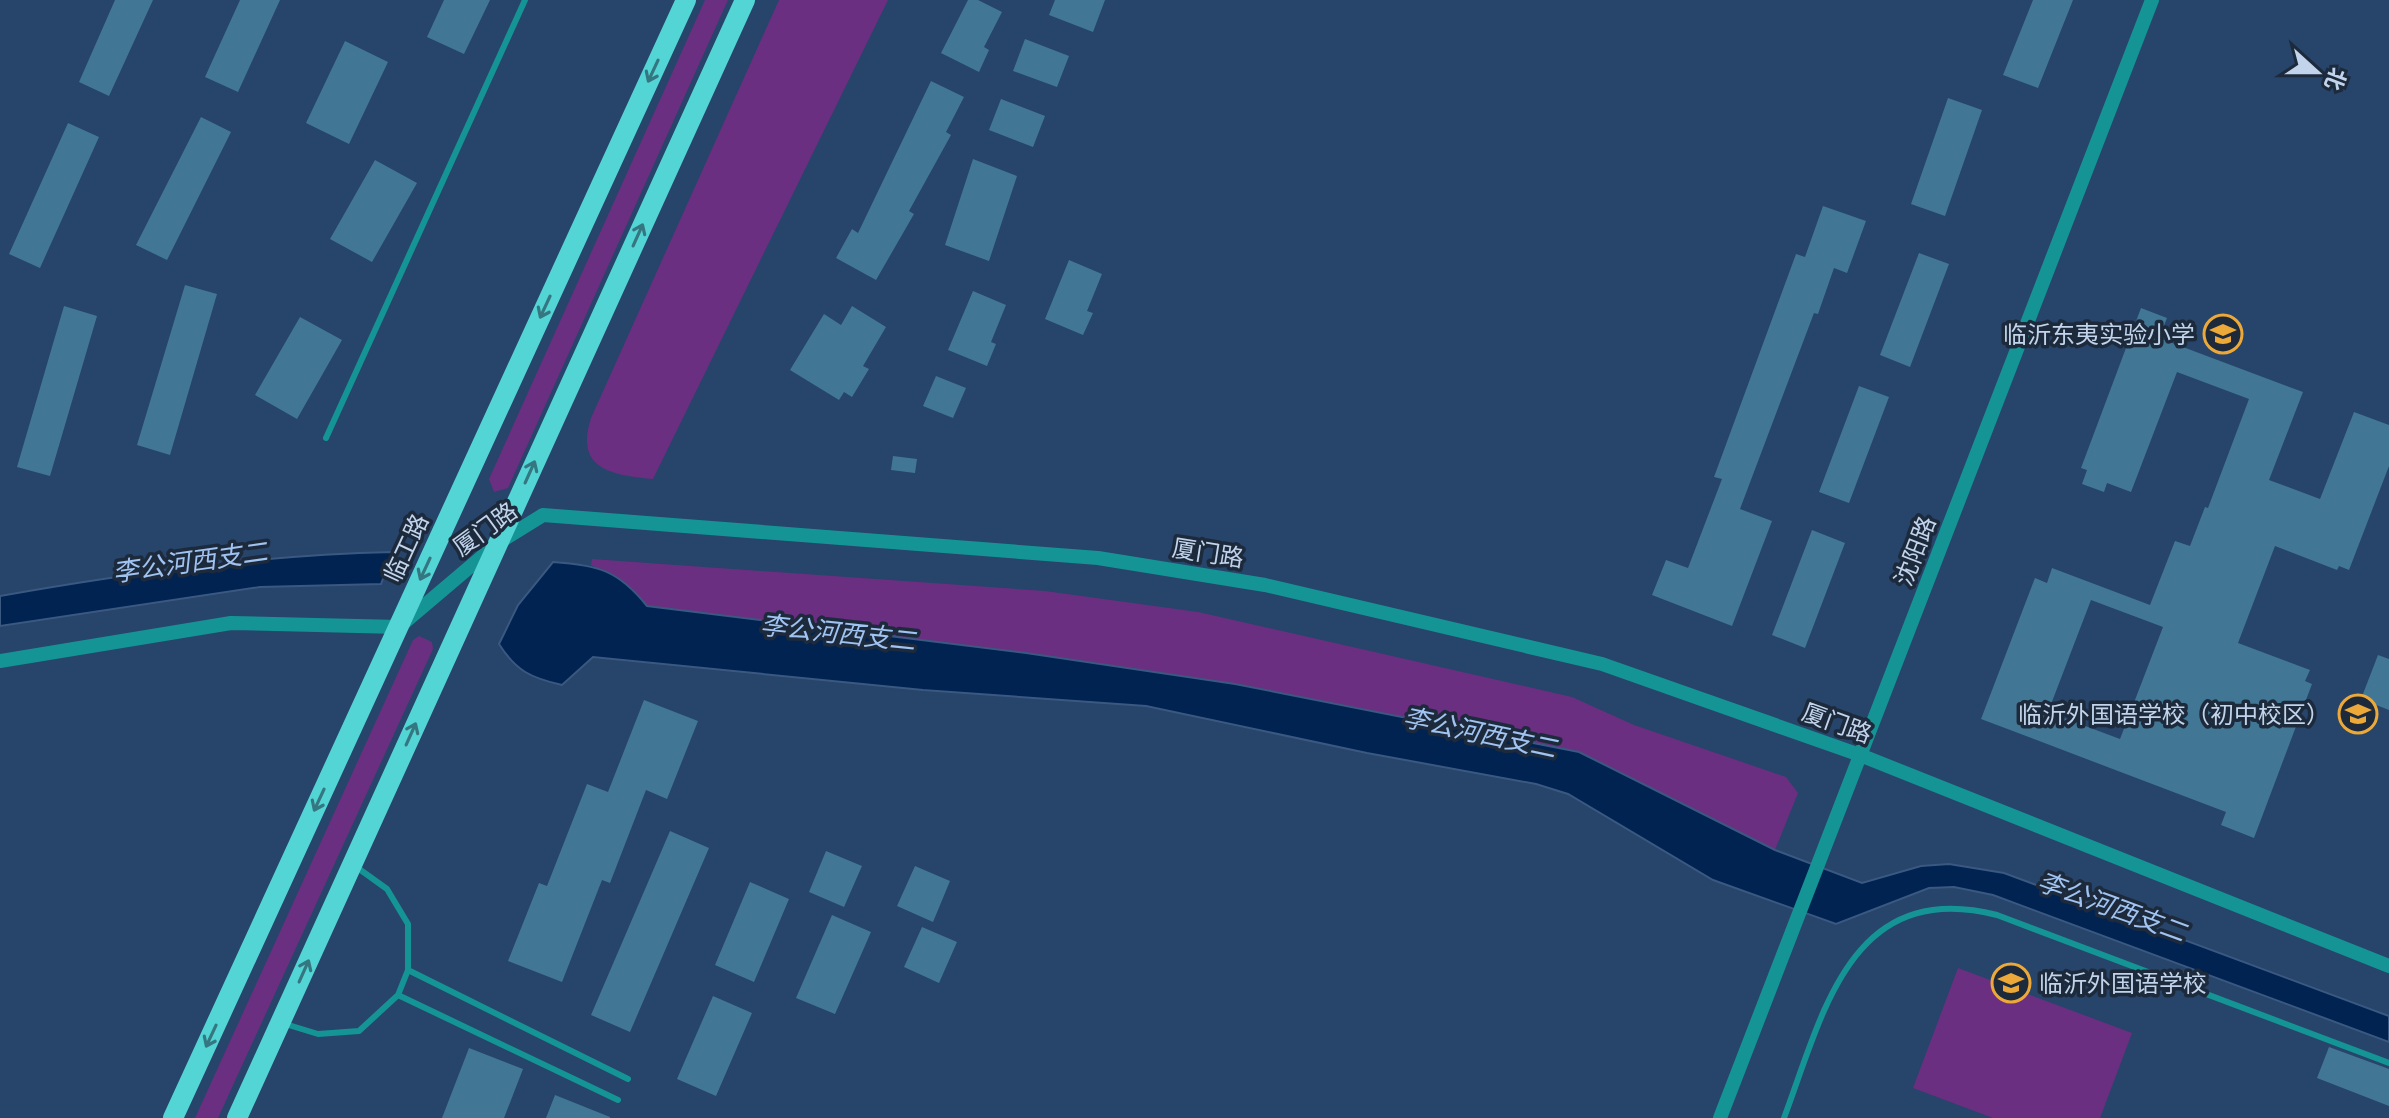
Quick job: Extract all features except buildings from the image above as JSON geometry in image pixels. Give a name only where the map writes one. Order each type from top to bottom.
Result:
[{"type":"main road","name":"临工路","points":[[173,1118],[686,0]]},
{"type":"main road","points":[[237,1118],[745,0]]},
{"type":"street","name":"沈阳路","points":[[1720,1118],[2152,0]]},
{"type":"street","name":"厦门路","points":[[399,627],[498,543],[543,515],[1098,558],[1265,585],[1602,664],[1860,755],[2389,966]]},
{"type":"street","points":[[0,661],[231,623],[399,627]]},
{"type":"lane","points":[[326,438],[525,0]]},
{"type":"lane","points":[[280,1023],[318,1034],[359,1031],[398,995],[408,970],[408,924],[387,889],[353,863]]},
{"type":"lane","points":[[1784,1118],[1832,990],[1851,958],[1871,937],[1897,922],[1945,909],[1997,915],[2389,1063]]},
{"type":"lane","points":[[408,970],[628,1079]]},
{"type":"lane","points":[[398,995],[618,1100]]},
{"type":"shaded area","points":[[705,0],[728,0],[508,488],[494,492],[489,479]]},
{"type":"shaded area","points":[[779,0],[888,0],[653,479],[611,472],[593,459],[588,449],[591,418]]},
{"type":"shaded area","points":[[592,559],[1045,591],[1198,612],[1572,697],[1634,725],[1786,777],[1798,793],[1775,850],[1579,752],[1235,684],[1026,653],[647,606],[613,574],[591,565]]},
{"type":"shaded area","points":[[419,636],[432,642],[433,649],[218,1118],[195,1118],[413,640]]},
{"type":"shaded area","points":[[1958,968],[2132,1033],[2100,1118],[1993,1118],[1913,1088]]},
{"type":"water","points":[[393,552],[381,584],[260,587],[0,626],[0,596],[195,566]]},
{"type":"water","name":"李公河西支二","points":[[553,562],[583,565],[606,572],[626,584],[647,606],[1026,653],[1235,684],[1579,752],[1775,850],[1862,883],[1921,866],[1949,864],[2004,873],[2389,1016],[2389,1042],[1993,895],[1954,887],[1929,888],[1836,924],[1713,880],[1568,794],[1536,784],[1367,753],[1146,706],[923,690],[593,657],[562,685],[533,676],[518,667],[499,644],[518,605]]},
{"type":"place","name":"临沂东夷实验小学","points":[[2223,334]]},
{"type":"place","name":"临沂外国语学校（初中校区）","points":[[2358,714]]},
{"type":"place","name":"临沂外国语学校","points":[[2011,983]]}]
